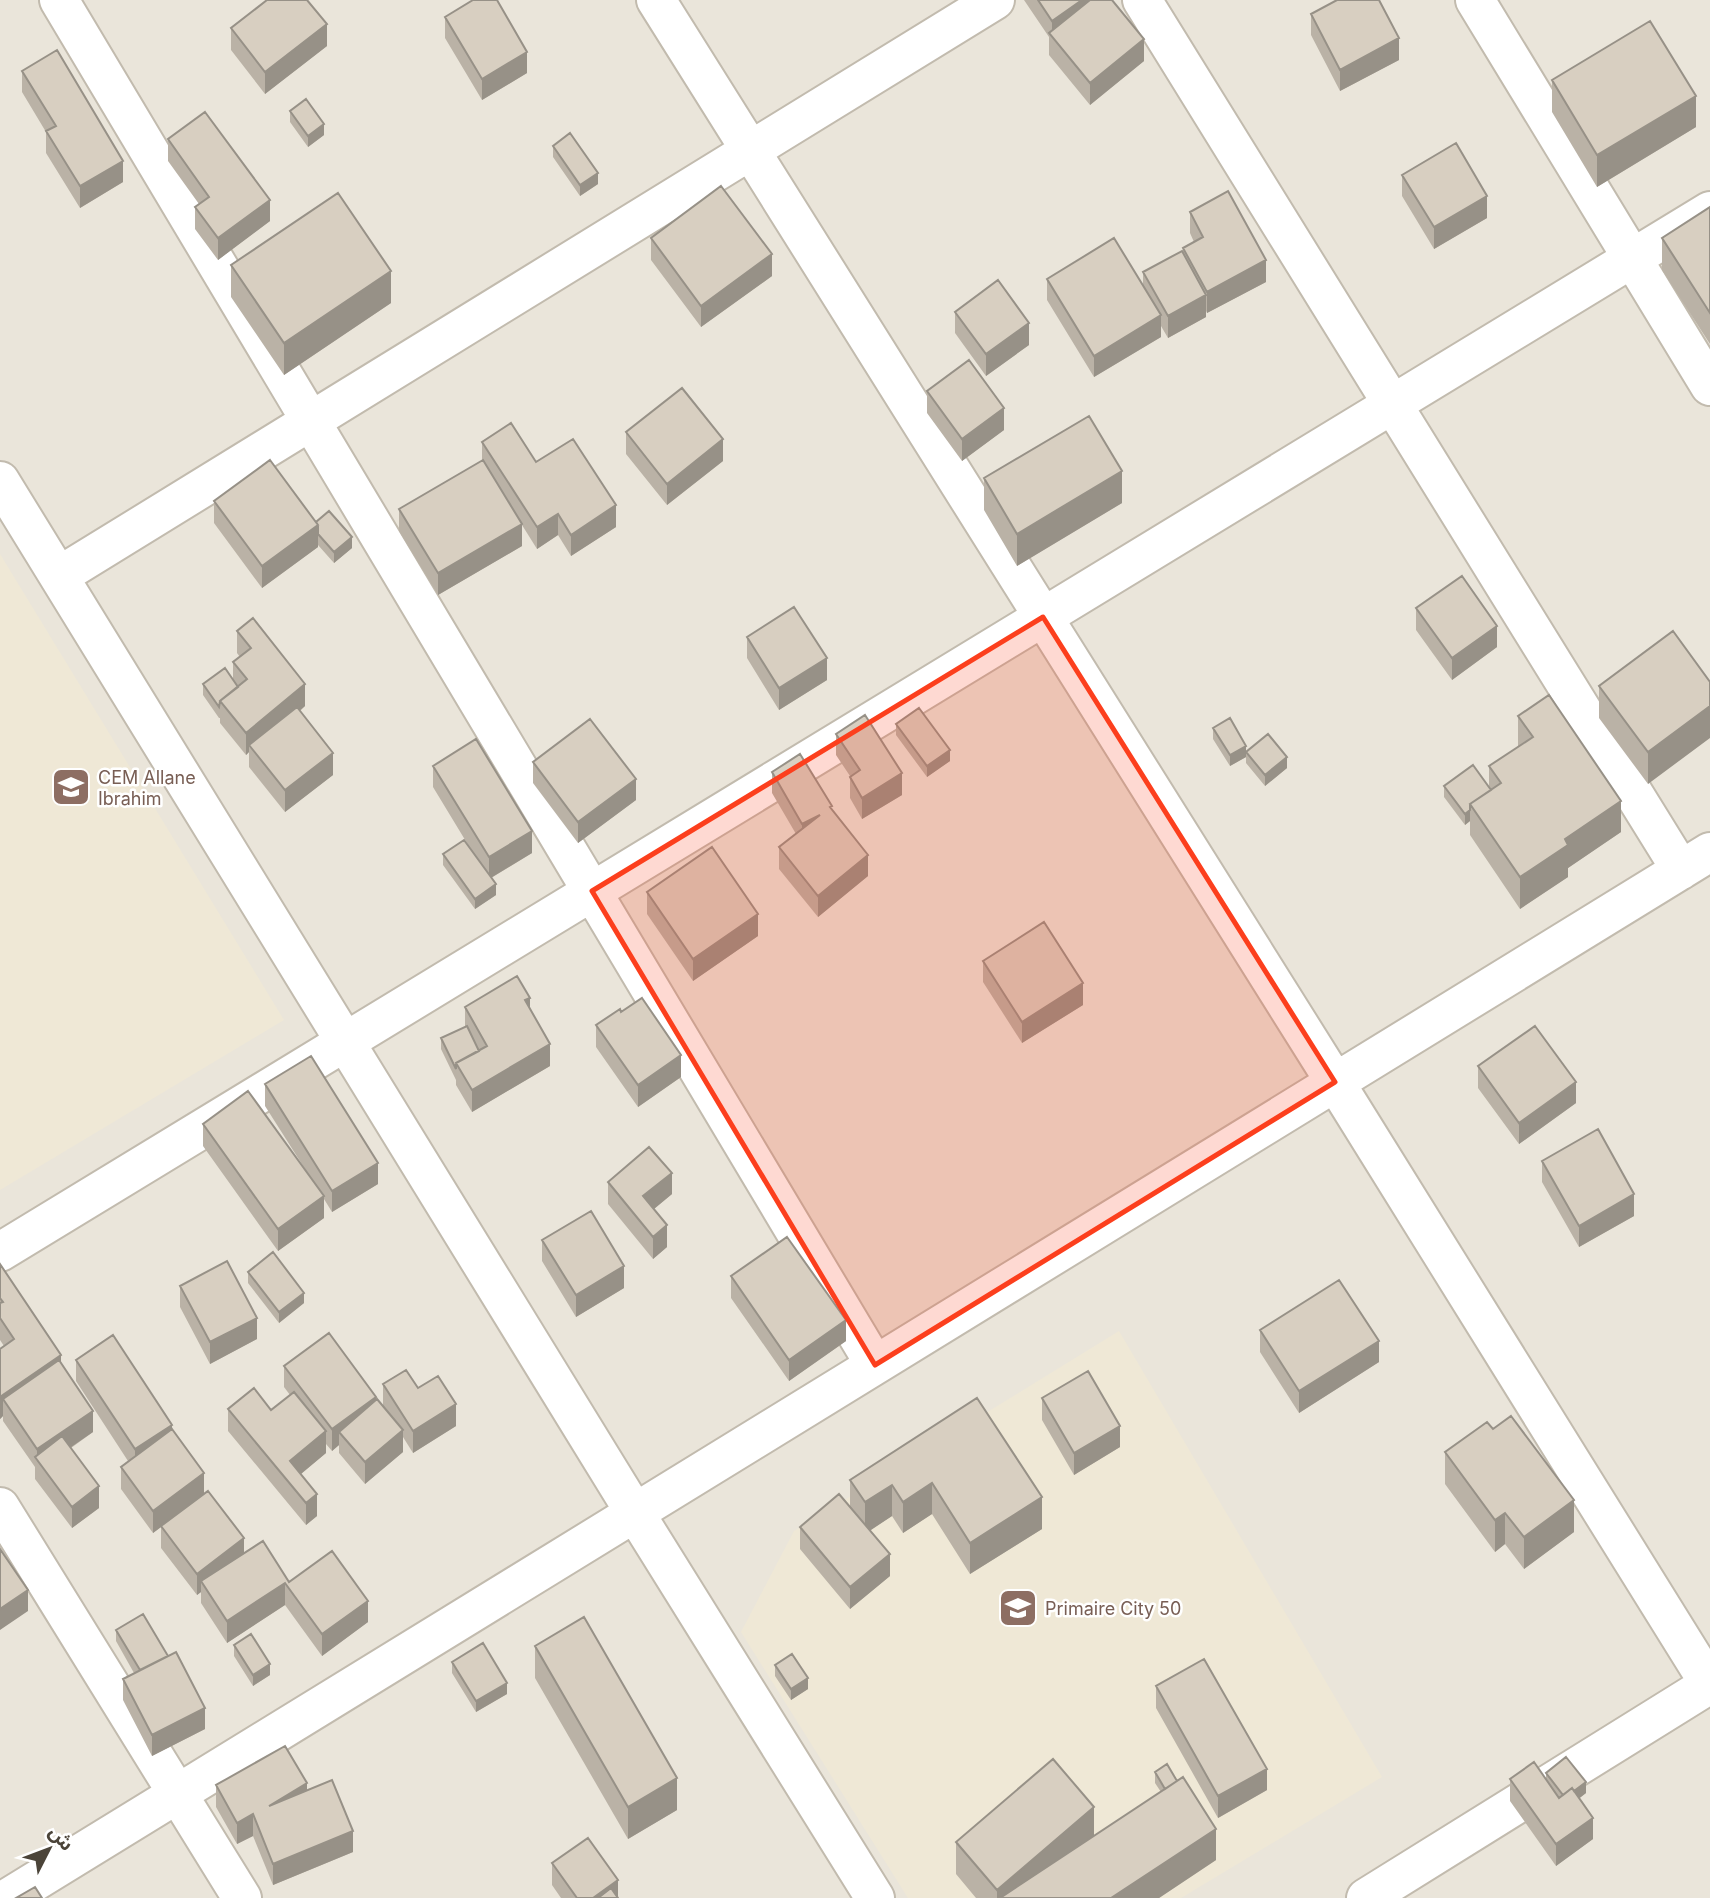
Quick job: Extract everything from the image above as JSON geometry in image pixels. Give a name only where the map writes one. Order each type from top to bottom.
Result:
[{"type":"street","points":[[59,0],[875,1365]]},
{"type":"street","points":[[656,0],[1710,1685],[1366,1898]]},
{"type":"street","points":[[59,576],[995,0]]},
{"type":"street","points":[[8,1898],[1695,861],[1393,404],[1142,0]]},
{"type":"street","points":[[1475,0],[1710,386]]},
{"type":"street","points":[[0,1252],[1710,211]]},
{"type":"street","points":[[0,481],[875,1898]]},
{"type":"street","points":[[0,1507],[242,1898]]},
{"type":"highlighted area","points":[[1043,617],[1335,1082],[875,1365],[592,891]]},
{"type":"shaded area","points":[[0,0],[1710,0],[1710,1898],[0,1898]]},
{"type":"shaded area","name":"CEM Allane Ibrahim","points":[[0,554],[284,1020],[0,1190]]},
{"type":"shaded area","name":"Primaire City 50","points":[[1119,1331],[1382,1777],[1181,1898],[908,1898],[741,1632],[794,1531]]},
{"type":"building","points":[[267,0],[307,0],[327,24],[265,72],[231,28]]},
{"type":"building","points":[[473,0],[497,0],[527,52],[482,79],[445,17]]},
{"type":"building","points":[[1038,0],[1082,0],[1052,21]]},
{"type":"building","points":[[1090,0],[1112,0],[1144,39],[1090,83],[1049,33]]},
{"type":"building","points":[[1337,0],[1379,0],[1399,38],[1340,70],[1311,14]]},
{"type":"building","points":[[1650,21],[1696,96],[1597,155],[1552,80]]},
{"type":"building","points":[[57,50],[123,161],[80,186],[46,131],[56,126],[22,71]]},
{"type":"building","points":[[306,99],[324,124],[308,136],[290,111]]},
{"type":"building","points":[[205,112],[270,200],[218,238],[195,207],[209,197],[168,139]]},
{"type":"building","points":[[570,133],[598,173],[580,185],[553,146]]},
{"type":"building","points":[[1456,143],[1487,196],[1434,227],[1402,175]]},
{"type":"building","points":[[721,186],[772,254],[701,306],[651,238]]},
{"type":"building","points":[[1228,191],[1266,260],[1207,292],[1183,248],[1203,237],[1190,212]]},
{"type":"building","points":[[338,193],[391,271],[284,343],[231,265]]},
{"type":"building","points":[[1710,207],[1710,313],[1662,238]]},
{"type":"building","points":[[1114,238],[1161,315],[1094,356],[1047,279]]},
{"type":"building","points":[[1182,251],[1206,295],[1168,316],[1143,272]]},
{"type":"building","points":[[998,280],[1029,323],[986,354],[955,312]]},
{"type":"building","points":[[969,360],[1004,408],[962,439],[927,391]]},
{"type":"building","points":[[682,388],[723,439],[667,484],[626,432]]},
{"type":"building","points":[[1089,416],[1122,471],[1017,534],[984,478]]},
{"type":"building","points":[[511,423],[536,462],[573,439],[616,505],[571,535],[558,514],[537,527],[482,442]]},
{"type":"building","points":[[270,460],[318,525],[262,566],[214,501]]},
{"type":"building","points":[[483,460],[522,524],[438,573],[399,509]]},
{"type":"building","points":[[329,511],[352,537],[334,552],[318,534],[316,522]]},
{"type":"building","points":[[1462,576],[1497,626],[1452,658],[1416,608]]},
{"type":"building","points":[[794,607],[827,658],[779,688],[747,637]]},
{"type":"building","points":[[253,618],[305,684],[246,733],[220,701],[247,679],[233,662],[251,648],[237,631]]},
{"type":"building","points":[[1673,631],[1710,682],[1710,706],[1648,752],[1599,686]]},
{"type":"building","points":[[225,668],[238,687],[220,701],[219,707],[203,684]]},
{"type":"building","points":[[1549,695],[1621,801],[1565,839],[1568,845],[1520,877],[1470,804],[1501,783],[1489,766],[1533,737],[1518,716]]},
{"type":"building","points":[[297,707],[333,753],[285,790],[249,745]]},
{"type":"building","points":[[919,708],[950,750],[927,766],[896,724]]},
{"type":"building","points":[[865,715],[902,773],[862,798],[850,777],[860,770],[836,734]]},
{"type":"building","points":[[1230,718],[1246,746],[1230,755],[1213,728]]},
{"type":"building","points":[[590,719],[636,779],[578,822],[533,762]]},
{"type":"building","points":[[1268,734],[1287,757],[1265,775],[1246,752]]},
{"type":"building","points":[[476,739],[532,831],[489,857],[433,766]]},
{"type":"building","points":[[800,754],[832,806],[830,807],[868,855],[818,896],[779,847],[820,815],[802,824],[772,772]]},
{"type":"building","points":[[1473,765],[1491,790],[1470,804],[1470,810],[1465,814],[1444,786]]},
{"type":"building","points":[[464,840],[496,884],[475,899],[443,854]]},
{"type":"building","points":[[712,847],[758,914],[693,959],[647,892]]},
{"type":"building","points":[[1044,922],[1083,983],[1022,1022],[983,961]]},
{"type":"building","points":[[517,976],[530,998],[525,1000],[550,1044],[472,1090],[456,1063],[487,1046],[465,1007]]},
{"type":"building","points":[[642,998],[681,1055],[638,1085],[596,1025]]},
{"type":"building","points":[[467,1026],[479,1051],[456,1063],[456,1069],[441,1038]]},
{"type":"building","points":[[1535,1026],[1576,1082],[1519,1123],[1478,1066]]},
{"type":"building","points":[[311,1056],[378,1163],[332,1191],[265,1084]]},
{"type":"building","points":[[248,1091],[324,1196],[278,1229],[203,1124]]},
{"type":"building","points":[[1598,1129],[1634,1194],[1579,1226],[1542,1161]]},
{"type":"building","points":[[649,1147],[672,1173],[643,1196],[667,1225],[653,1237],[608,1182]]},
{"type":"building","points":[[591,1211],[624,1266],[576,1295],[542,1240]]},
{"type":"building","points":[[787,1237],[846,1320],[789,1360],[731,1276]]},
{"type":"building","points":[[273,1252],[304,1293],[279,1312],[248,1272]]},
{"type":"building","points":[[227,1261],[257,1318],[210,1342],[180,1286]]},
{"type":"building","points":[[0,1264],[61,1355],[0,1397],[0,1349],[14,1339],[0,1318],[0,1303],[3,1302],[0,1298]]},
{"type":"building","points":[[1339,1280],[1379,1341],[1299,1391],[1260,1330]]},
{"type":"building","points":[[329,1333],[376,1397],[332,1429],[284,1366]]},
{"type":"building","points":[[113,1335],[172,1425],[135,1449],[76,1360]]},
{"type":"building","points":[[59,1360],[93,1411],[37,1449],[3,1399]]},
{"type":"building","points":[[406,1370],[418,1388],[438,1376],[456,1404],[413,1431],[383,1384]]},
{"type":"building","points":[[1088,1371],[1120,1426],[1074,1453],[1042,1398]]},
{"type":"building","points":[[254,1388],[271,1410],[294,1392],[326,1431],[290,1461],[317,1494],[306,1503],[228,1409]]},
{"type":"building","points":[[977,1398],[1042,1497],[970,1543],[932,1483],[903,1502],[892,1485],[865,1502],[850,1480]]},
{"type":"building","points":[[377,1399],[403,1430],[365,1462],[339,1432]]},
{"type":"building","points":[[1511,1416],[1574,1500],[1524,1537],[1505,1513],[1495,1520],[1445,1452],[1487,1422],[1493,1429]]},
{"type":"building","points":[[172,1429],[204,1473],[153,1511],[121,1467]]},
{"type":"building","points":[[62,1436],[99,1486],[72,1507],[35,1457]]},
{"type":"building","points":[[208,1491],[244,1538],[197,1574],[161,1526]]},
{"type":"building","points":[[839,1494],[890,1554],[850,1587],[800,1527]]},
{"type":"building","points":[[263,1541],[289,1582],[332,1551],[368,1601],[322,1634],[285,1583],[227,1621],[201,1581]]},
{"type":"building","points":[[0,1549],[28,1590],[0,1609]]},
{"type":"building","points":[[143,1614],[168,1656],[140,1670],[116,1630]]},
{"type":"building","points":[[584,1617],[677,1778],[628,1807],[535,1646]]},
{"type":"building","points":[[251,1634],[270,1664],[253,1675],[234,1645]]},
{"type":"building","points":[[483,1643],[507,1683],[476,1701],[452,1662]]},
{"type":"building","points":[[176,1652],[205,1708],[152,1735],[123,1679]]},
{"type":"building","points":[[792,1654],[808,1678],[791,1689],[775,1665]]},
{"type":"building","points":[[1204,1659],[1267,1769],[1218,1796],[1156,1686]]},
{"type":"building","points":[[285,1746],[307,1783],[269,1806],[332,1780],[353,1831],[273,1864],[253,1814],[237,1823],[216,1785]]},
{"type":"building","points":[[1566,1757],[1586,1782],[1563,1795],[1546,1773]]},
{"type":"building","points":[[1053,1759],[1094,1807],[997,1890],[956,1842]]},
{"type":"building","points":[[1534,1762],[1559,1798],[1572,1788],[1593,1818],[1556,1844],[1510,1779]]},
{"type":"building","points":[[1167,1764],[1177,1781],[1165,1789],[1155,1772]]},
{"type":"building","points":[[1183,1777],[1216,1829],[1111,1898],[1000,1898]]},
{"type":"building","points":[[588,1838],[618,1880],[593,1898],[577,1898],[552,1863]]},
{"type":"building","points":[[35,1887],[42,1898],[16,1898]]},
{"type":"building","points":[[611,1888],[618,1898],[598,1898]]},
{"type":"place","name":"CEM Allane Ibrahim","points":[[71,787]]},
{"type":"place","name":"Primaire City 50","points":[[1018,1608]]}]
